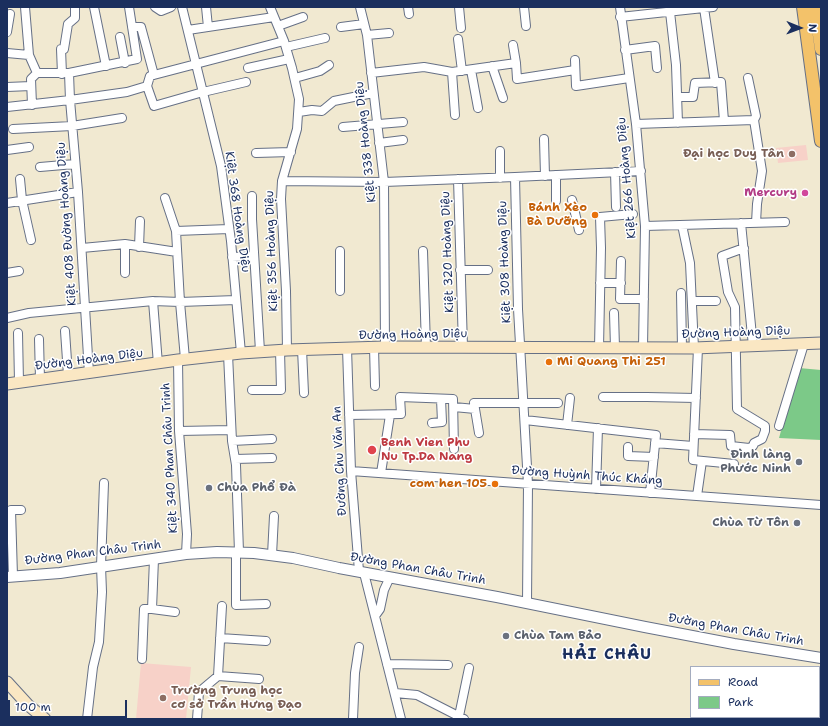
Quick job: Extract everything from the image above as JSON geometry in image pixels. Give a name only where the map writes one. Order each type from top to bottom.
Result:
[{"type":"main road","points":[[803,7],[821,141]]},
{"type":"main road","points":[[815,7],[821,49]]},
{"type":"main road","name":"Đường Hoàng Diệu","points":[[7,384],[228,354],[302,349],[379,347],[696,348],[821,343]]},
{"type":"main road","points":[[7,682],[28,705],[45,719]]},
{"type":"street","points":[[25,7],[29,55],[37,73]]},
{"type":"street","name":"Kiệt 408 Đường Hoàng Diệu","points":[[75,7],[75,18],[68,24],[64,49],[61,50],[70,100],[78,192],[89,373]]},
{"type":"street","points":[[94,7],[106,66]]},
{"type":"street","points":[[32,105],[31,79],[37,73],[65,73],[125,63],[138,59],[129,7]]},
{"type":"street","points":[[155,7],[161,11],[171,7]]},
{"type":"street","name":"Kiệt 368 Hoàng Diệu","points":[[182,7],[221,166],[232,257],[241,353]]},
{"type":"street","points":[[206,7],[208,27]]},
{"type":"street","name":"Kiệt 356 Hoàng Diệu","points":[[252,390],[280,390],[284,350],[286,291],[281,199],[282,181],[297,129],[299,112],[299,99],[290,59],[270,7]]},
{"type":"street","name":"Kiệt 338 Hoàng Diệu","points":[[360,7],[367,35],[384,182],[379,347],[375,386]]},
{"type":"street","points":[[459,7],[461,28]]},
{"type":"street","points":[[524,7],[526,26]]},
{"type":"street","name":"Kiệt 266 Hoàng Diệu","points":[[620,7],[620,17],[636,124],[645,226],[643,348]]},
{"type":"street","points":[[620,17],[713,7]]},
{"type":"street","points":[[699,8],[715,83]]},
{"type":"street","points":[[670,12],[678,97],[678,123]]},
{"type":"street","points":[[7,32],[10,14]]},
{"type":"street","points":[[188,30],[274,17]]},
{"type":"street","points":[[278,26],[303,17]]},
{"type":"street","points":[[341,27],[364,24]]},
{"type":"street","points":[[132,27],[142,27],[154,75]]},
{"type":"street","points":[[367,35],[389,33]]},
{"type":"street","points":[[120,37],[125,63]]},
{"type":"street","points":[[246,82],[154,106],[146,86],[150,76],[196,63],[285,44],[325,38]]},
{"type":"street","points":[[458,39],[462,71]]},
{"type":"street","points":[[513,45],[517,79],[575,70]]},
{"type":"street","points":[[625,50],[655,46],[657,68]]},
{"type":"street","points":[[7,53],[29,55]]},
{"type":"street","points":[[248,68],[290,59]]},
{"type":"street","points":[[575,60],[576,86],[629,78]]},
{"type":"street","points":[[371,73],[424,67],[452,72],[516,63]]},
{"type":"street","points":[[295,78],[320,71],[329,65]]},
{"type":"street","points":[[492,66],[503,98]]},
{"type":"street","points":[[471,70],[478,108]]},
{"type":"street","points":[[452,72],[455,115]]},
{"type":"street","points":[[748,78],[756,116],[754,120],[762,171],[756,223]]},
{"type":"street","points":[[678,97],[693,97],[695,83],[721,82],[724,121]]},
{"type":"street","points":[[7,87],[31,86]]},
{"type":"street","points":[[7,107],[127,92],[146,86]]},
{"type":"street","points":[[299,112],[312,110],[322,111],[334,101],[373,93]]},
{"type":"street","points":[[14,129],[72,126],[122,118]]},
{"type":"street","points":[[636,124],[754,120]]},
{"type":"street","points":[[343,127],[403,122]]},
{"type":"street","points":[[544,139],[545,176]]},
{"type":"street","points":[[379,143],[403,140]]},
{"type":"street","points":[[7,150],[29,148]]},
{"type":"street","points":[[500,151],[500,178]]},
{"type":"street","points":[[256,153],[291,152]]},
{"type":"street","points":[[40,167],[75,164]]},
{"type":"street","points":[[282,181],[384,182],[641,171]]},
{"type":"street","points":[[615,172],[616,207]]},
{"type":"street","points":[[556,175],[556,201]]},
{"type":"street","name":"Kiệt 308 Hoàng Diệu","points":[[515,177],[518,309],[528,484],[527,603]]},
{"type":"street","points":[[20,179],[22,200],[31,240]]},
{"type":"street","name":"Kiệt 320 Hoàng Diệu","points":[[458,179],[463,347]]},
{"type":"street","points":[[7,202],[78,192]]},
{"type":"street","points":[[252,196],[260,352]]},
{"type":"street","name":"Kiệt 340 Phan Châu Trinh","points":[[165,198],[176,231],[182,360],[179,431],[187,534],[186,554]]},
{"type":"street","points":[[572,200],[579,230]]},
{"type":"street","points":[[599,348],[602,248],[600,217],[633,214]]},
{"type":"street","points":[[139,247],[140,221]]},
{"type":"street","points":[[645,226],[785,222]]},
{"type":"street","points":[[742,223],[753,346]]},
{"type":"street","points":[[682,225],[690,263],[696,348],[696,398],[693,460],[734,464]]},
{"type":"street","points":[[176,231],[229,229]]},
{"type":"street","points":[[82,248],[125,244],[177,252]]},
{"type":"street","points":[[125,244],[125,273]]},
{"type":"street","points":[[694,434],[730,435],[731,446],[749,448],[753,446],[754,443],[762,439],[765,431],[765,426],[737,409],[735,307],[728,292],[722,256],[744,248]]},
{"type":"street","points":[[423,251],[426,347]]},
{"type":"street","points":[[340,252],[340,292]]},
{"type":"street","points":[[232,257],[254,256]]},
{"type":"street","points":[[621,261],[620,299],[644,299]]},
{"type":"street","points":[[460,270],[488,270]]},
{"type":"street","points":[[7,273],[19,271]]},
{"type":"street","points":[[600,283],[621,284]]},
{"type":"street","points":[[681,293],[682,348]]},
{"type":"street","points":[[7,318],[29,313],[85,309],[153,301],[180,302],[236,300]]},
{"type":"street","points":[[153,301],[158,364]]},
{"type":"street","points":[[692,301],[716,301]]},
{"type":"street","points":[[614,314],[615,348]]},
{"type":"street","points":[[65,332],[68,375]]},
{"type":"street","points":[[18,333],[19,382]]},
{"type":"street","points":[[39,339],[40,379]]},
{"type":"street","points":[[779,426],[804,344]]},
{"type":"street","name":"Đường Chu Văn An","points":[[347,348],[351,471],[362,572],[375,616],[401,719]]},
{"type":"street","points":[[302,349],[304,393]]},
{"type":"street","points":[[228,354],[231,430],[235,459],[238,552],[236,605],[266,604]]},
{"type":"street","points":[[603,397],[647,396],[696,398]]},
{"type":"street","points":[[349,416],[401,414],[400,398],[453,399],[454,449]]},
{"type":"street","points":[[567,425],[570,398]]},
{"type":"street","points":[[432,423],[442,422],[441,399]]},
{"type":"street","points":[[479,433],[474,404],[524,402],[558,403]]},
{"type":"street","points":[[454,407],[475,409]]},
{"type":"street","points":[[381,473],[390,415]]},
{"type":"street","points":[[525,420],[656,435],[650,493]]},
{"type":"street","points":[[596,489],[598,428]]},
{"type":"street","points":[[179,431],[231,430]]},
{"type":"street","points":[[232,441],[272,439]]},
{"type":"street","points":[[655,443],[693,446]]},
{"type":"street","points":[[628,446],[628,456],[654,457]]},
{"type":"street","points":[[235,459],[272,458]]},
{"type":"street","points":[[697,496],[702,461]]},
{"type":"street","name":"Đường Huỳnh Thúc Kháng","points":[[351,471],[821,505]]},
{"type":"street","points":[[87,719],[93,667],[99,642],[102,592],[101,566],[104,483]]},
{"type":"street","points":[[10,577],[9,530],[11,510],[21,510]]},
{"type":"street","points":[[272,555],[274,516]]},
{"type":"street","name":"Đường Phan Châu Trinh","points":[[10,577],[60,572],[186,554],[238,552],[272,555],[734,644],[821,658]]},
{"type":"street","points":[[152,609],[154,559]]},
{"type":"street","points":[[375,616],[380,608],[384,590],[390,577]]},
{"type":"street","points":[[218,676],[222,606]]},
{"type":"street","points":[[142,659],[144,609],[175,612]]},
{"type":"street","points":[[220,638],[266,641]]},
{"type":"street","points":[[353,719],[354,673],[359,648]]},
{"type":"street","points":[[387,664],[448,665]]},
{"type":"street","points":[[395,693],[417,695],[462,717],[469,668]]},
{"type":"street","points":[[197,719],[199,692],[218,676],[259,679]]},
{"type":"shaded area","name":"Đại học Duy Tân","points":[[806,145],[808,160],[778,163],[776,148]]},
{"type":"shaded area","name":"Trường Trung học cơ sở Trần Hưng Đạo","points":[[141,663],[191,667],[186,719],[136,719]]},
{"type":"green space","points":[[799,368],[821,370],[821,440],[779,438]]},
{"type":"place","name":"Đại học Duy Tân","points":[[792,154]]},
{"type":"place","name":"Mercury","points":[[805,193]]},
{"type":"place","name":"Bánh Xèo Bà Dưỡng","points":[[595,215]]},
{"type":"place","name":"Mi Quang Thi 251","points":[[549,362]]},
{"type":"place","name":"Benh Vien Phu Nu Tp.Da Nang","points":[[372,450]]},
{"type":"place","name":"Đình làng Phước Ninh","points":[[799,462]]},
{"type":"place","name":"com hen 105","points":[[495,484]]},
{"type":"place","name":"Chùa Phổ Đà","points":[[209,488]]},
{"type":"place","name":"Chùa Từ Tôn","points":[[797,523]]},
{"type":"place","name":"Chùa Tam Bảo","points":[[506,636]]},
{"type":"place","name":"Trường Trung học cơ sở Trần Hưng Đạo","points":[[163,698]]},
{"type":"district","name":"HẢI CHÂU","points":[[607,655]]}]
